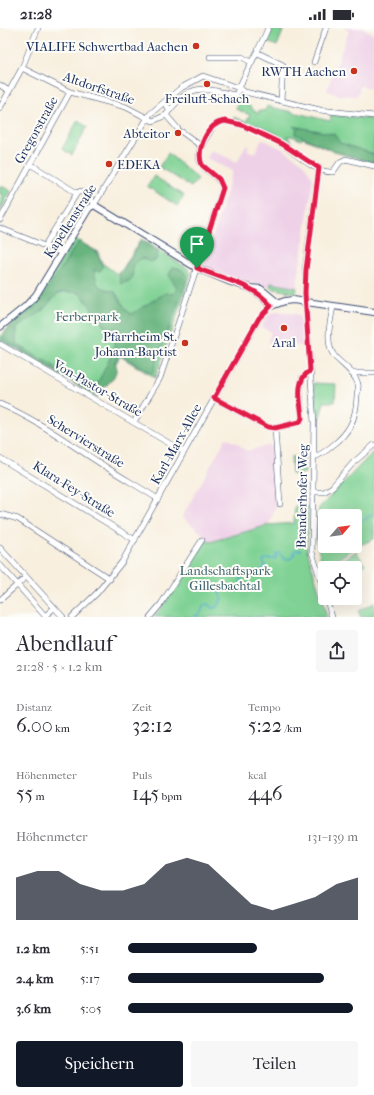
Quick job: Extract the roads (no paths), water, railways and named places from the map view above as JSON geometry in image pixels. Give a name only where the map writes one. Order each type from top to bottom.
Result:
[{"type":"main road","name":"Kapellenstraße","points":[[0,327],[30,302],[89,208],[94,205]]},
{"type":"main road","points":[[94,205],[197,268],[250,288],[262,296],[271,306]]},
{"type":"main road","points":[[250,288],[255,287],[266,291],[278,302]]},
{"type":"main road","name":"Karl-Marx-Allee","points":[[271,306],[278,302],[293,300],[374,312]]},
{"type":"street","points":[[0,108],[22,68],[38,28]]},
{"type":"street","points":[[148,118],[153,121],[166,115],[175,103],[191,90],[199,88],[236,95],[251,62],[258,53],[268,28]]},
{"type":"street","points":[[314,62],[326,28]]},
{"type":"street","points":[[258,53],[283,65],[280,101]]},
{"type":"street","points":[[210,57],[242,57],[251,62]]},
{"type":"street","name":"Altdorfstraße","points":[[22,68],[70,92],[126,107],[148,118]]},
{"type":"street","name":"Kapellenstraße","points":[[94,205],[150,114],[165,103],[181,88],[203,76],[239,88]]},
{"type":"street","points":[[0,86],[9,91]]},
{"type":"street","points":[[239,88],[245,92],[320,110],[374,116]]},
{"type":"street","name":"Gregorstraße","points":[[0,220],[70,92]]},
{"type":"street","points":[[165,103],[170,110]]},
{"type":"street","points":[[166,115],[180,130],[201,146]]},
{"type":"street","points":[[134,422],[160,378],[223,188],[222,183],[202,165],[199,159],[201,146],[216,124],[225,121],[242,125],[282,144],[319,168],[333,172],[340,162],[346,159],[374,166]]},
{"type":"street","points":[[30,164],[77,193],[81,191],[86,194],[90,197],[94,205]]},
{"type":"street","name":"Branderhofer Weg","points":[[318,573],[312,552],[314,423],[306,303],[306,270],[319,168]]},
{"type":"street","name":"Kapellenstraße","points":[[45,245],[77,193]]},
{"type":"street","points":[[0,228],[62,253]]},
{"type":"street","name":"Karl-Marx-Allee","points":[[72,617],[110,579],[135,540],[259,318],[271,306]]},
{"type":"street","points":[[314,457],[323,454],[341,440],[350,430],[355,415],[358,384],[351,373],[335,357],[330,344],[329,327],[333,307]]},
{"type":"street","name":"Von-Pastor-Straße","points":[[0,344],[184,452]]},
{"type":"street","points":[[214,398],[262,425],[275,428],[300,422],[302,418],[300,390],[302,378],[310,371]]},
{"type":"street","points":[[351,373],[374,373]]},
{"type":"street","name":"Schervierstraße","points":[[0,404],[22,414],[64,438],[158,499]]},
{"type":"street","points":[[275,428],[280,504]]},
{"type":"street","points":[[313,492],[324,492],[332,487],[354,462],[374,445]]},
{"type":"street","name":"Klara-Fey-Straße","points":[[0,458],[135,540]]},
{"type":"street","points":[[0,514],[18,519],[110,579]]},
{"type":"street","points":[[150,617],[161,604],[202,540]]},
{"type":"street","points":[[0,548],[63,617]]},
{"type":"street","points":[[0,565],[46,616],[54,608]]},
{"type":"street","points":[[0,600],[26,577]]},
{"type":"street","name":"Branderhofer Weg","points":[[328,605],[332,617]]},
{"type":"waterway","points":[[362,521],[374,513]]},
{"type":"waterway","points":[[194,617],[201,612],[204,605],[208,604],[212,608],[217,607],[222,598],[219,593],[221,587],[229,587],[236,592],[240,589],[241,577],[260,574],[260,570],[266,568],[263,561],[266,559],[276,559],[276,554],[279,553],[284,559],[290,559],[295,554],[293,552],[295,550],[301,550]]},
{"type":"place","name":"VIALIFE Schwertbad Aachen","points":[[196,46]]},
{"type":"place","name":"RWTH Aachen","points":[[354,71]]},
{"type":"place","name":"Freiluft-Schach","points":[[207,84]]},
{"type":"place","name":"Abteitor","points":[[178,133]]},
{"type":"place","name":"EDEKA","points":[[109,164]]},
{"type":"place","name":"Aral","points":[[284,328]]},
{"type":"place","name":"Pfarrheim St. Johann-Baptist","points":[[185,343]]},
{"type":"park label","name":"Ferberpark","points":[[87,316]]},
{"type":"park label","name":"Landschaftspark Gillesbachtal","points":[[225,578]]}]
